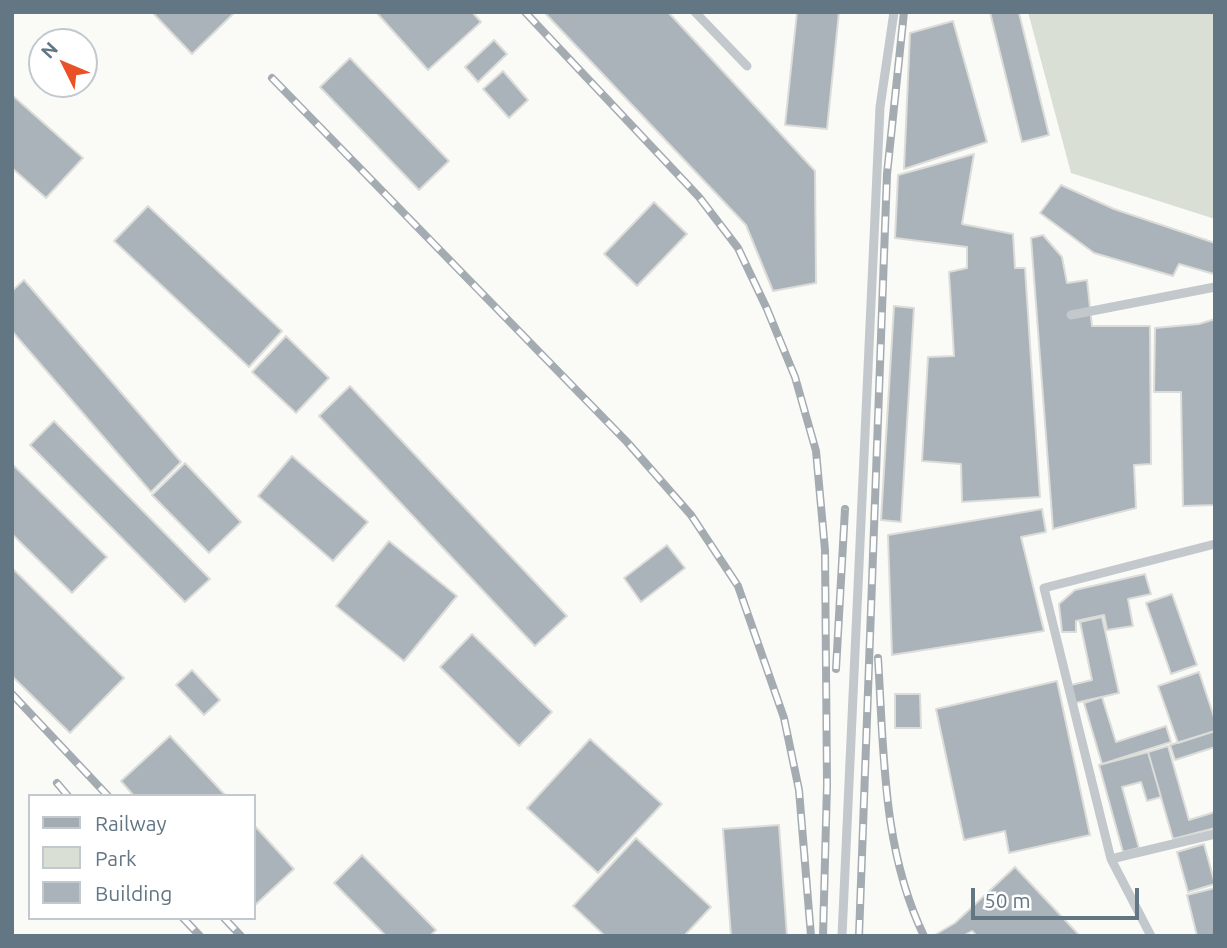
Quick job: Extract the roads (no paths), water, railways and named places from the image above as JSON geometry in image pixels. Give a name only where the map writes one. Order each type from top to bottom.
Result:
[{"type":"lane","points":[[695,12],[747,66]]},
{"type":"lane","points":[[842,936],[880,107],[894,12]]},
{"type":"lane","points":[[1071,315],[1215,287]]},
{"type":"lane","points":[[1151,936],[1111,859],[1044,588],[1215,544]]},
{"type":"lane","points":[[1111,859],[1215,834]]},
{"type":"railway","points":[[525,12],[699,197],[738,248],[795,377],[816,451],[825,550],[827,785],[823,936]]},
{"type":"railway","points":[[859,936],[887,174],[904,12]]},
{"type":"railway","points":[[272,78],[627,442],[691,515],[738,586],[784,718],[799,790],[811,936]]},
{"type":"railway","points":[[836,669],[845,509]]},
{"type":"railway","points":[[878,658],[884,764],[893,835],[910,903],[924,936]]},
{"type":"railway","points":[[12,694],[106,794]]},
{"type":"railway","points":[[57,783],[66,794]]},
{"type":"railway","points":[[185,920],[200,936]]},
{"type":"railway","points":[[226,920],[241,936]]}]
